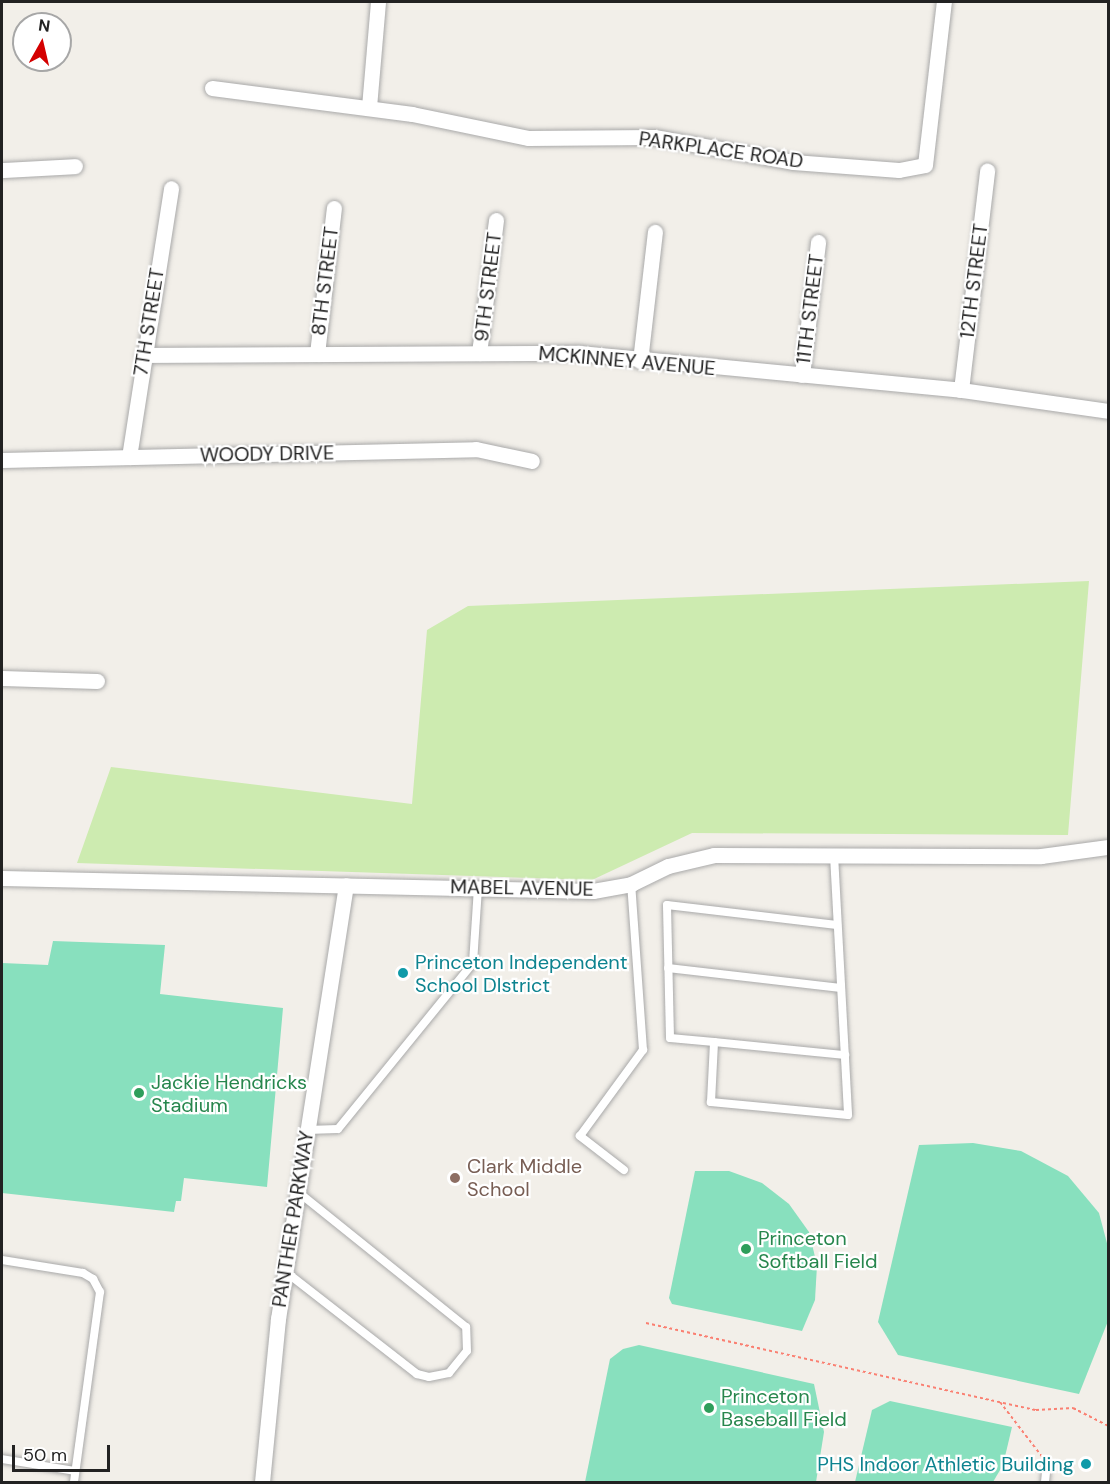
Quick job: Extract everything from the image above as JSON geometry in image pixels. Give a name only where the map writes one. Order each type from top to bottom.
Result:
[{"type":"street","points":[[369,107],[378,2]]},
{"type":"street","name":"PARKPLACE ROAD","points":[[212,88],[369,107],[528,138],[654,137],[793,162],[899,170],[925,165],[944,2]]},
{"type":"street","points":[[2,170],[75,166]]},
{"type":"street","name":"12TH STREET","points":[[961,390],[987,171]]},
{"type":"street","name":"7TH STREET","points":[[129,457],[143,355],[171,188]]},
{"type":"street","name":"8TH STREET","points":[[317,354],[334,208]]},
{"type":"street","name":"9TH STREET","points":[[479,353],[496,220]]},
{"type":"street","points":[[640,361],[655,232]]},
{"type":"street","name":"11TH STREET","points":[[802,375],[818,243]]},
{"type":"street","name":"MCKINNEY AVENUE","points":[[143,355],[579,353],[640,361],[961,390],[1108,411]]},
{"type":"street","name":"WOODY DRIVE","points":[[2,460],[476,449],[532,461]]},
{"type":"street","points":[[2,678],[97,681]]},
{"type":"street","name":"MABEL AVENUE","points":[[2,878],[593,891],[631,884],[668,866],[714,855],[1041,856],[1108,847]]},
{"type":"street","name":"PANTHER PARKWAY","points":[[262,1482],[296,1191],[346,885]]},
{"type":"lane","points":[[714,1042],[711,1102],[848,1115],[834,854]]},
{"type":"lane","points":[[624,1170],[580,1136],[643,1050],[631,884]]},
{"type":"lane","points":[[307,1130],[338,1129],[473,963],[478,887]]},
{"type":"lane","points":[[837,925],[667,905],[670,1038],[845,1055]]},
{"type":"lane","points":[[668,968],[841,988]]},
{"type":"lane","points":[[285,1271],[417,1374],[429,1377],[449,1373],[467,1351],[466,1327],[296,1191]]},
{"type":"lane","points":[[2,1260],[83,1273],[93,1279],[100,1292],[74,1482]]},
{"type":"lane","points":[[2,1460],[75,1471]]},
{"type":"lane","points":[[1045,1482],[1046,1473]]},
{"type":"path","points":[[646,1323],[1036,1410],[1073,1408],[1108,1426]]},
{"type":"path","points":[[1000,1402],[1043,1453],[1046,1473]]},
{"type":"green space","points":[[1089,581],[1068,835],[692,833],[592,880],[77,863],[111,767],[412,804],[427,630],[468,606]]},
{"type":"green space","name":"Jackie Hendricks Stadium","points":[[53,941],[165,945],[160,994],[283,1008],[267,1187],[184,1178],[181,1201],[176,1201],[174,1212],[2,1193],[2,963],[48,965]]},
{"type":"green space","points":[[973,1143],[1021,1151],[1068,1176],[1099,1213],[1108,1247],[1108,1321],[1079,1394],[898,1355],[878,1322],[919,1145]]},
{"type":"green space","name":"Princeton Softball Field","points":[[695,1171],[729,1171],[762,1183],[789,1204],[809,1232],[817,1265],[815,1300],[802,1331],[672,1304],[669,1298]]},
{"type":"green space","name":"Princeton Baseball Field","points":[[639,1345],[814,1384],[824,1432],[816,1482],[585,1482],[610,1359],[623,1349]]},
{"type":"green space","points":[[890,1401],[1012,1427],[1003,1465],[993,1482],[855,1482],[872,1410]]},
{"type":"place","name":"Princeton Independent School DIstrict","points":[[403,973]]},
{"type":"place","name":"Jackie Hendricks Stadium","points":[[139,1093]]},
{"type":"place","name":"Clark Middle School","points":[[455,1178]]},
{"type":"place","name":"Princeton Softball Field","points":[[746,1249]]},
{"type":"place","name":"Princeton Baseball Field","points":[[709,1408]]},
{"type":"place","name":"PHS Indoor Athletic Building","points":[[1086,1464]]}]
